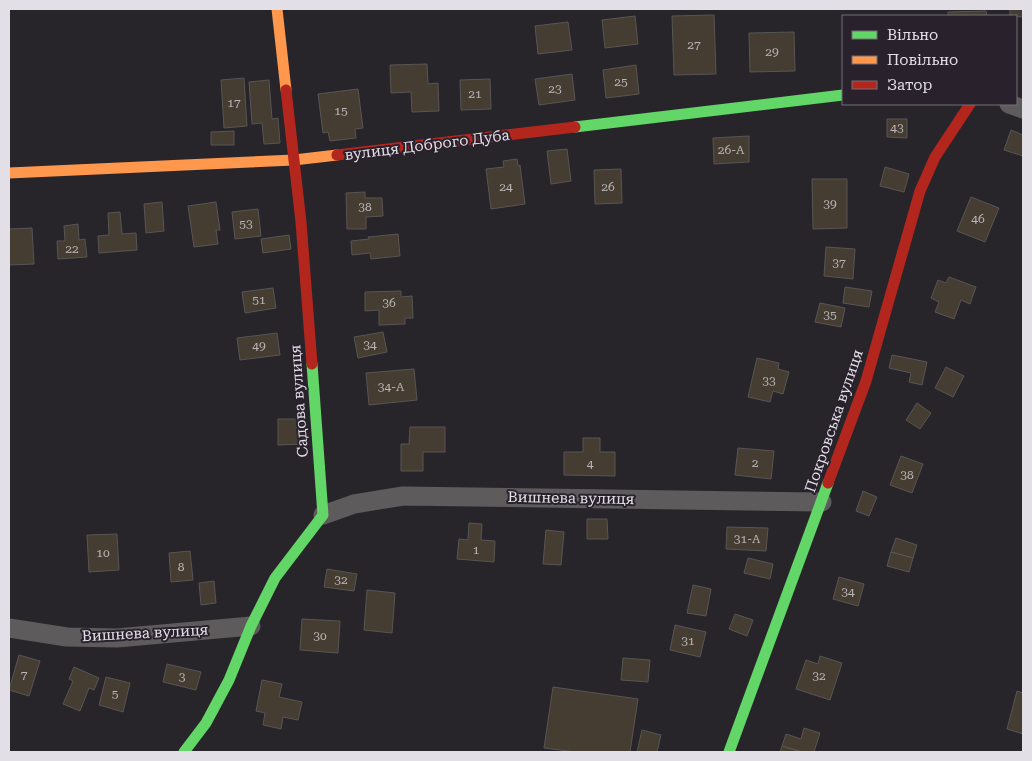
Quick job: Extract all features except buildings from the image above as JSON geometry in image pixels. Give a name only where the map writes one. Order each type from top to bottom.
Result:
[{"type":"street","name":"Садова вулиця","points":[[277,9],[301,222],[323,515]]},
{"type":"street","name":"вулиця Доброго Дуба","points":[[9,173],[294,160],[842,96]]},
{"type":"street","name":"Покровська вулиця","points":[[729,752],[866,380],[920,191],[934,157],[969,105]]},
{"type":"street","name":"Вишнева вулиця","points":[[323,515],[354,504],[402,496],[822,502]]},
{"type":"street","points":[[184,752],[206,723],[229,680],[251,626],[274,578],[323,515]]},
{"type":"street","name":"Вишнева вулиця","points":[[9,628],[67,637],[118,638],[251,626]]},
{"type":"traffic: fast","points":[[575,127],[842,95]]},
{"type":"traffic: fast","points":[[184,752],[206,723],[229,680],[251,626],[275,578],[323,515],[312,364]]},
{"type":"traffic: fast","points":[[729,752],[828,483]]},
{"type":"traffic: slow","points":[[277,9],[286,90]]},
{"type":"traffic: slow","points":[[9,173],[294,160],[337,155]]},
{"type":"traffic: jam","points":[[286,90],[301,222],[312,364]]},
{"type":"traffic: jam","points":[[828,483],[866,381],[920,191],[935,157],[969,105]]},
{"type":"traffic: jam","points":[[337,155],[575,127]]}]
